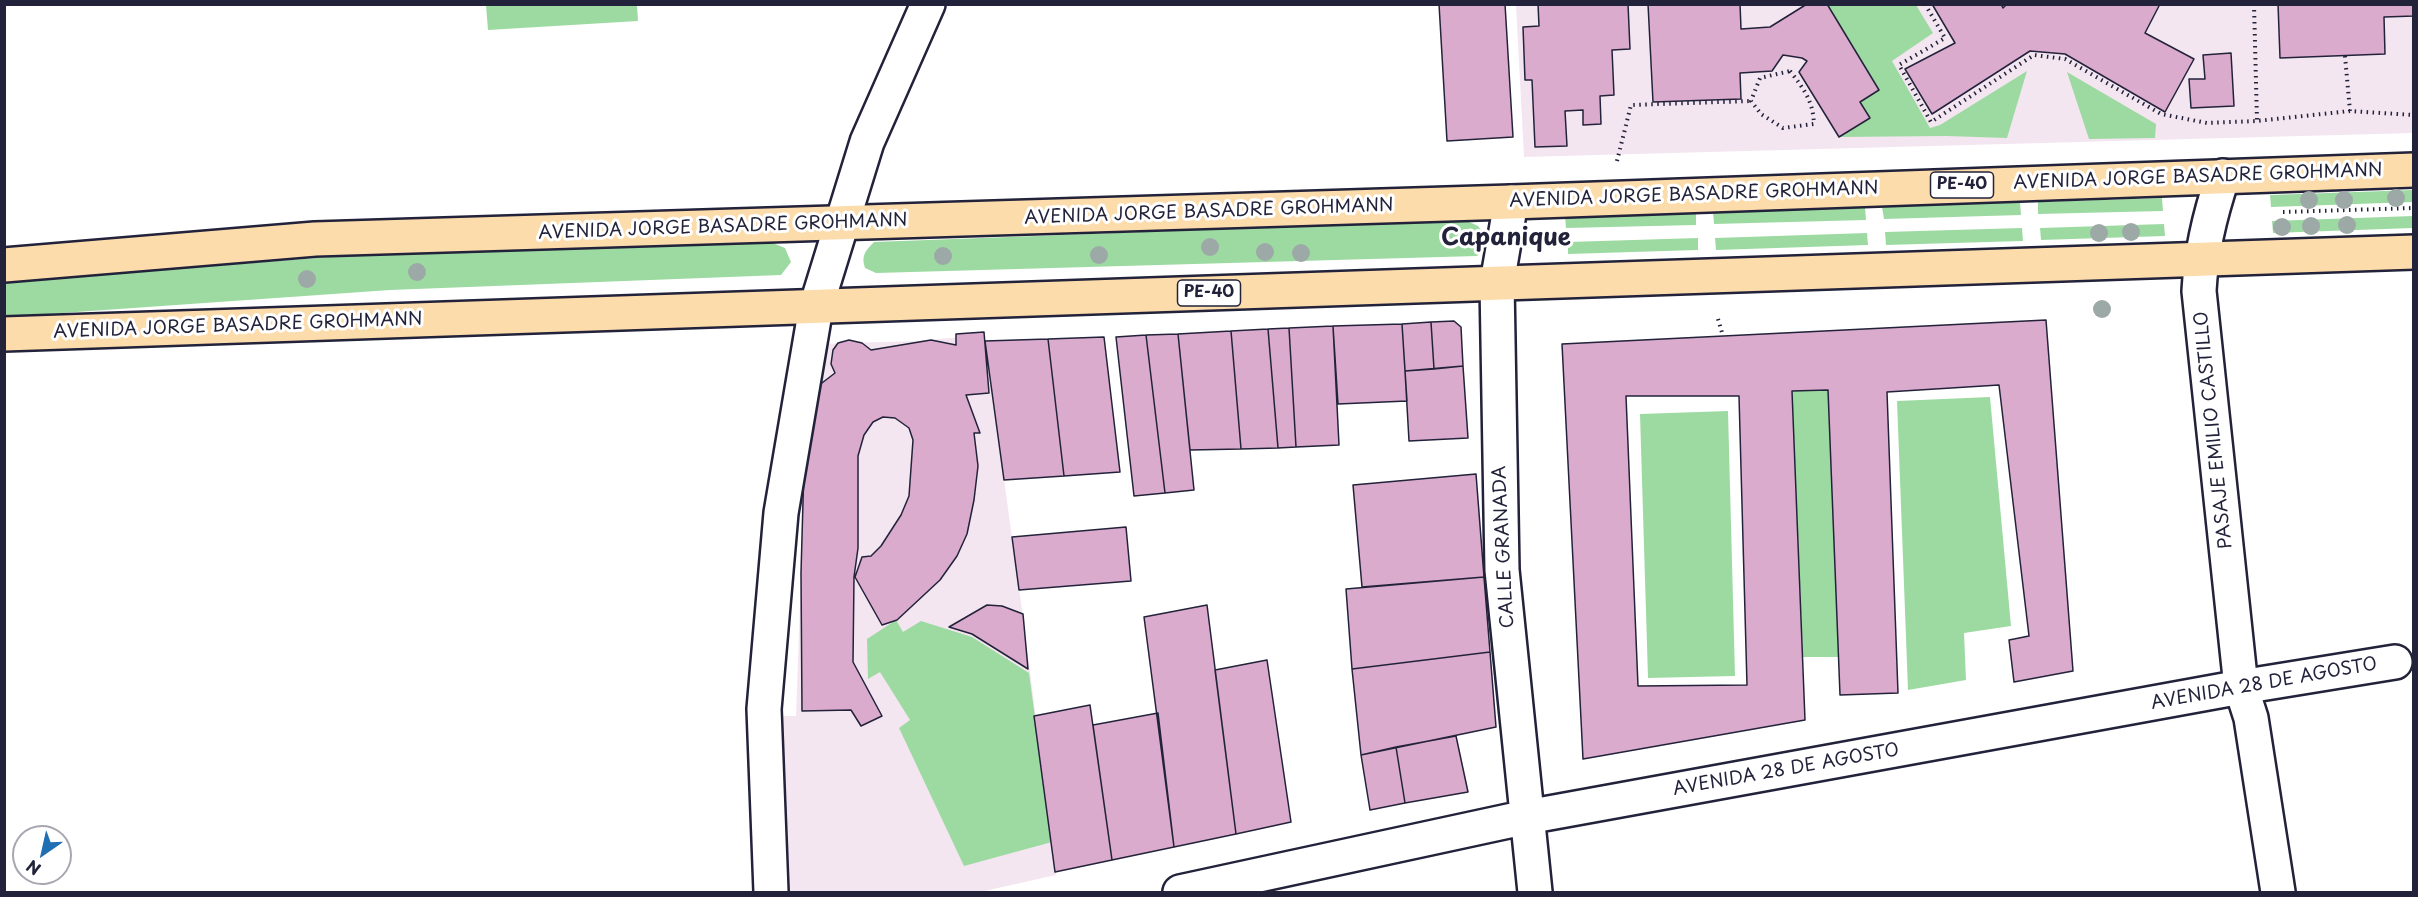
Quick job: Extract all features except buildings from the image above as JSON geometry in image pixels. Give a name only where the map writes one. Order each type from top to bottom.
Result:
[{"type":"highway","name":"AVENIDA JORGE BASADRE GROHMANN","points":[[4,265],[315,239],[1511,202],[2414,170]]},
{"type":"highway","name":"AVENIDA JORGE BASADRE GROHMANN","points":[[4,334],[2414,252]]},
{"type":"street","points":[[771,892],[764,709],[781,513],[816,307],[867,142],[928,4]]},
{"type":"street","name":"PASAJE EMILIO CASTILLO","points":[[2223,176],[2210,216],[2201,259],[2199,291],[2241,687],[2251,718],[2278,892]]},
{"type":"street","name":"CALLE GRANADA","points":[[1511,202],[1497,283],[1502,570],[1535,892]]},
{"type":"street","name":"AVENIDA 28 DE AGOSTO","points":[[1180,892],[1527,817],[2241,687],[2395,662]]},
{"type":"path","points":[[1925,4],[1945,38],[1899,65],[1931,122],[2034,55],[2065,59],[2161,114],[2207,123],[2257,121],[2350,111],[2414,115]]},
{"type":"path","points":[[2254,4],[2257,121]]},
{"type":"path","points":[[2046,52],[2047,58]]},
{"type":"path","points":[[2345,56],[2350,111]]},
{"type":"path","points":[[1790,71],[1808,93],[1814,108],[1814,124],[1783,128],[1761,114],[1750,101],[1760,78],[1790,71]]},
{"type":"path","points":[[1617,161],[1631,105],[1750,101]]},
{"type":"path","points":[[2278,212],[2414,208]]},
{"type":"path","points":[[1718,319],[1723,336]]},
{"type":"shaded area","points":[[1516,5],[2413,5],[2413,133],[1524,157]]},
{"type":"shaded area","points":[[984,335],[1056,875],[980,892],[776,892],[779,716],[796,716],[806,434],[814,344],[918,341]]},
{"type":"green space","points":[[486,5],[637,5],[638,21],[488,30]]},
{"type":"green space","points":[[1827,5],[1916,5],[1933,33],[1892,61],[1930,128],[1940,125],[2027,71],[2007,138],[1839,137],[1870,118],[1860,102],[1879,90]]},
{"type":"green space","points":[[2067,72],[2156,124],[2155,138],[2089,139]]},
{"type":"green space","points":[[2413,190],[2413,202],[2271,207],[2270,195]]},
{"type":"green space","points":[[2162,198],[2163,211],[2038,214],[2038,202]]},
{"type":"green space","points":[[2020,202],[2021,215],[1884,219],[1882,207]]},
{"type":"green space","points":[[1865,207],[1866,220],[1714,224],[1713,212]]},
{"type":"green space","points":[[1696,212],[1696,225],[1566,228],[1565,216]]},
{"type":"green space","points":[[2413,216],[2413,228],[2273,233],[2272,221]]},
{"type":"green space","points":[[1465,220],[1478,226],[1487,238],[1486,248],[1477,256],[876,273],[865,268],[863,260],[866,251],[874,242]]},
{"type":"green space","points":[[2164,224],[2165,236],[2041,240],[2040,228]]},
{"type":"green space","points":[[2022,228],[2023,241],[1886,245],[1885,232]]},
{"type":"green space","points":[[1867,233],[1868,245],[1716,250],[1715,238]]},
{"type":"green space","points":[[1698,238],[1698,250],[1568,254],[1568,242]]},
{"type":"green space","points":[[768,241],[785,248],[791,262],[781,275],[390,290],[5,317],[5,282],[395,252]]},
{"type":"green space","points":[[1828,390],[1839,657],[1803,657],[1792,391]]},
{"type":"green space","points":[[1990,397],[2011,626],[1964,633],[1966,680],[1908,690],[1897,401]]},
{"type":"green space","points":[[1728,411],[1735,676],[1648,678],[1640,414]]},
{"type":"green space","points":[[896,620],[903,632],[921,621],[972,637],[1029,673],[1052,842],[964,866],[899,728],[910,720],[880,672],[868,679],[867,639]]},
{"type":"district","name":"Capanique","points":[[1506,238]]}]
